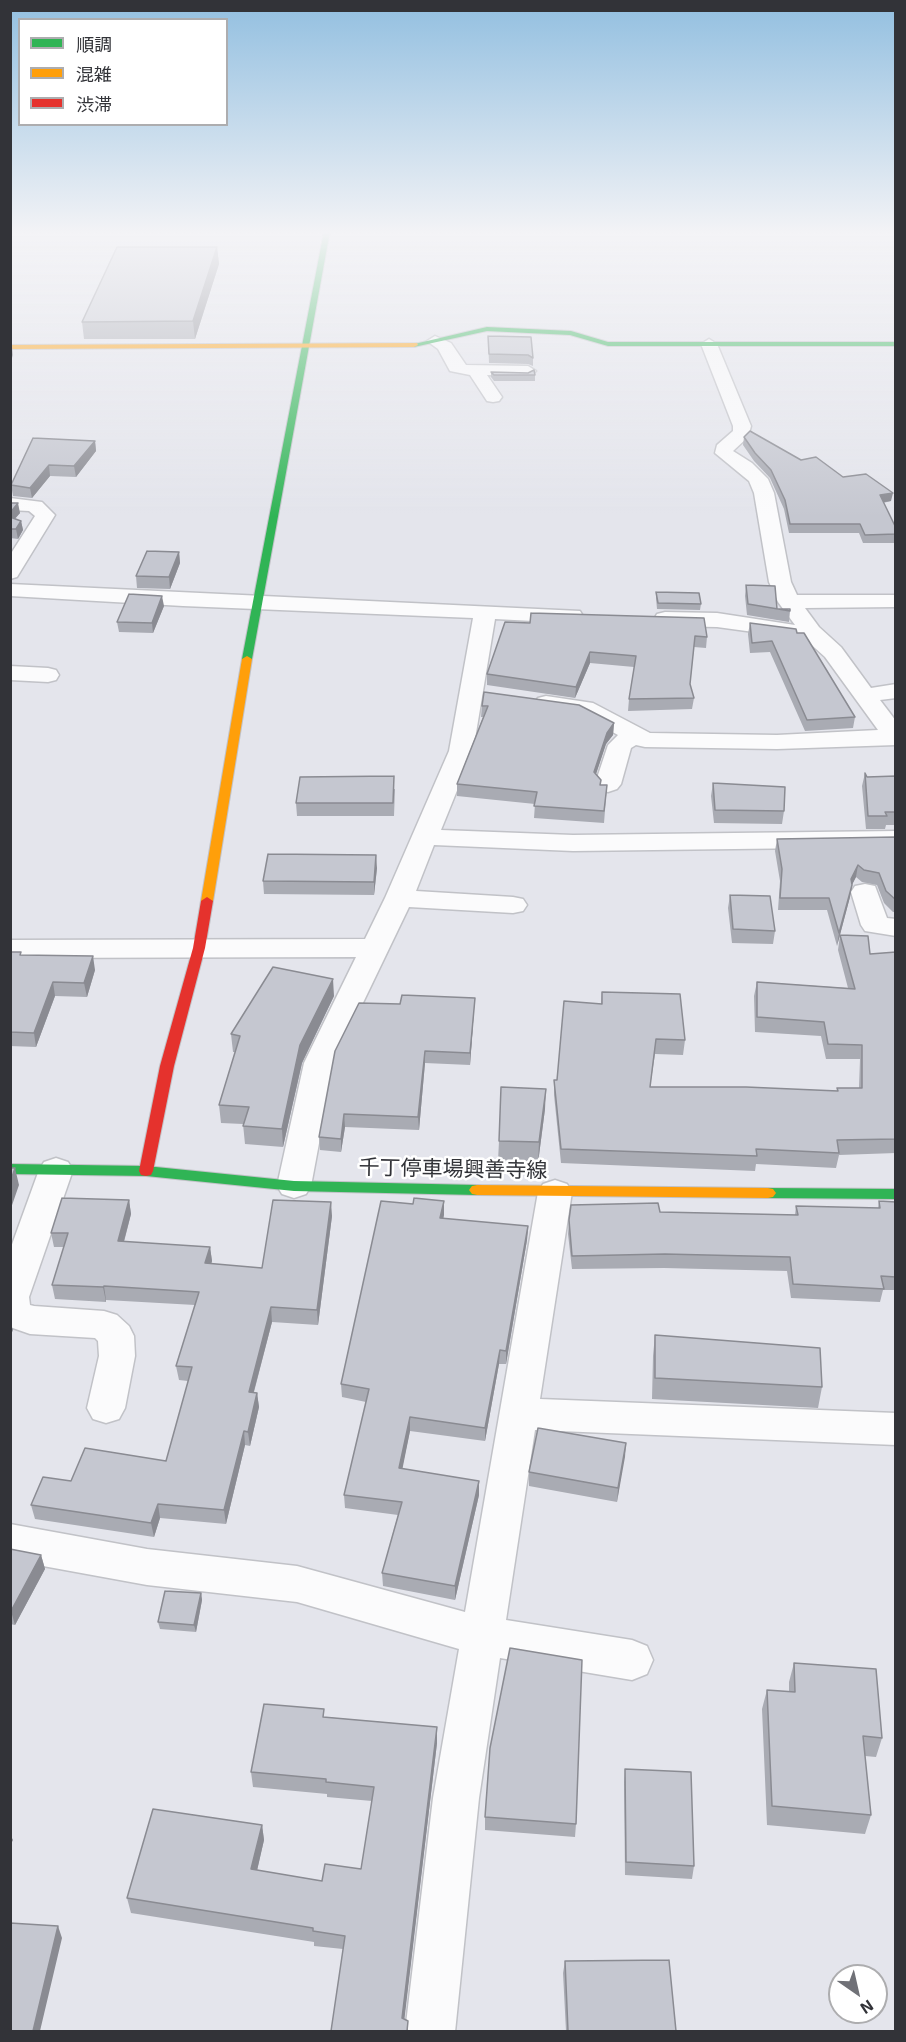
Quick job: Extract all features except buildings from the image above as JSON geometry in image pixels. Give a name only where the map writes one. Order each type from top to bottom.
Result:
[{"type":"street","points":[[146,1171],[167,1066],[199,948],[256,603],[310,326]]},
{"type":"street","points":[[10,346],[410,346],[487,329],[571,333],[608,344],[896,344]]},
{"type":"street","points":[[435,341],[446,346],[456,367],[463,370],[528,372]]},
{"type":"street","points":[[709,344],[742,426],[742,433],[724,449],[724,453],[758,479],[764,493],[780,582],[789,602],[811,632],[832,652],[895,737]]},
{"type":"street","points":[[476,372],[493,396]]},
{"type":"street","points":[[10,504],[35,506],[45,515],[10,573]]},
{"type":"street","points":[[10,590],[256,603],[589,616]]},
{"type":"street","points":[[789,602],[896,601]]},
{"type":"street","points":[[294,1186],[319,1063],[399,898],[461,751],[480,693],[484,613]]},
{"type":"street","points":[[647,618],[717,620],[793,632],[811,632]]},
{"type":"street","points":[[10,673],[48,675]]},
{"type":"street","points":[[864,696],[896,691]]},
{"type":"street","points":[[521,699],[585,708],[645,740],[777,742],[895,737]]},
{"type":"street","points":[[608,784],[620,745],[633,735]]},
{"type":"street","points":[[426,837],[573,843],[896,839]]},
{"type":"street","points":[[865,892],[875,925],[896,928]]},
{"type":"street","points":[[399,898],[513,905]]},
{"type":"street","points":[[10,949],[373,948]]},
{"type":"street","name":"千丁停車場興善寺線","points":[[10,1169],[146,1171],[294,1186],[555,1192],[896,1194]]},
{"type":"street","points":[[56,1170],[11,1297],[14,1313],[30,1320],[104,1325],[116,1336],[117,1356],[106,1408]]},
{"type":"street","points":[[430,2031],[456,1798],[555,1192]]},
{"type":"street","points":[[518,1414],[896,1429]]},
{"type":"street","points":[[10,1542],[147,1567],[297,1584],[482,1636],[632,1660]]},
{"type":"traffic: fast","points":[[247,659],[309,326]]},
{"type":"traffic: fast","points":[[414,345],[487,329],[571,333],[608,344],[896,344]]},
{"type":"traffic: fast","points":[[10,1169],[146,1171],[294,1186],[477,1190]]},
{"type":"traffic: fast","points":[[768,1193],[896,1194]]},
{"type":"traffic: slow","points":[[10,347],[414,345]]},
{"type":"traffic: slow","points":[[207,901],[247,659]]},
{"type":"traffic: slow","points":[[477,1190],[768,1193]]},
{"type":"traffic: jam","points":[[146,1171],[167,1066],[199,948],[207,901]]}]
